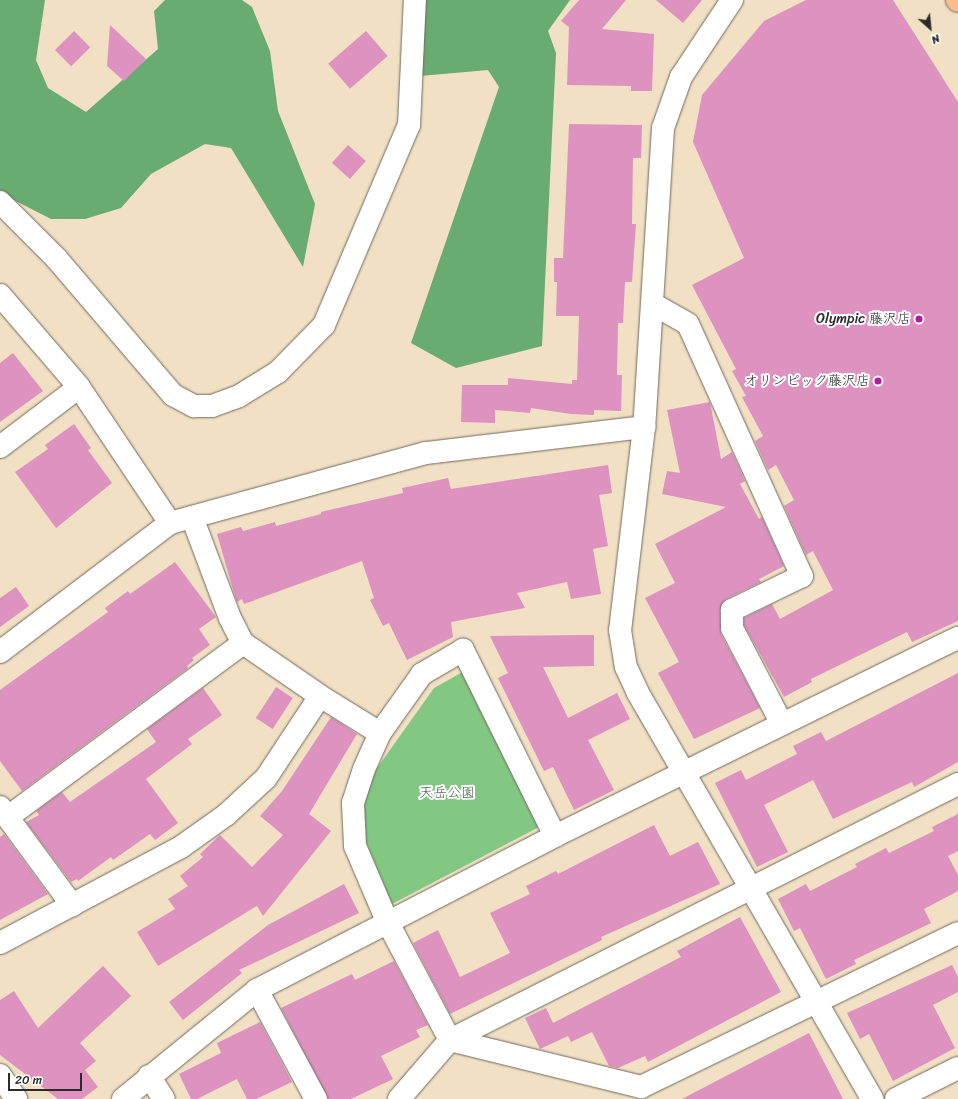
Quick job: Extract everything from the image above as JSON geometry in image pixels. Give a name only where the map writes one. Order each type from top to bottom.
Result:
[{"type":"street","points":[[0,202],[56,258],[173,395],[194,406],[212,406],[239,396],[278,372],[324,325],[409,125],[415,0]]},
{"type":"street","points":[[732,0],[681,77],[664,128],[644,427],[620,630],[626,667],[682,772],[815,1004],[872,1099]]},
{"type":"street","points":[[0,294],[79,387],[170,523]]},
{"type":"street","points":[[653,304],[688,324],[802,576],[732,610],[732,628],[782,724]]},
{"type":"street","points":[[0,448],[79,387]]},
{"type":"street","points":[[0,652],[170,523],[426,453],[644,427]]},
{"type":"street","points":[[192,517],[230,618],[243,643],[320,696],[380,733]]},
{"type":"street","points":[[122,1099],[257,990],[387,921],[682,772],[958,638]]},
{"type":"street","points":[[72,904],[4,812],[243,643]]},
{"type":"street","points":[[555,836],[463,650],[422,674],[380,733],[353,803],[355,846],[387,921],[450,1040],[641,1093],[815,1004],[958,934]]},
{"type":"street","points":[[0,943],[181,847],[226,815],[266,778],[320,696]]},
{"type":"street","points":[[399,1099],[450,1040],[958,784]]},
{"type":"street","points":[[257,990],[316,1099]]},
{"type":"street","points":[[896,1099],[958,1068]]},
{"type":"street","points":[[0,1075],[16,1099]]},
{"type":"street","points":[[149,1076],[164,1099]]},
{"type":"green space","points":[[0,0],[45,0],[36,60],[48,88],[86,112],[158,49],[154,11],[165,0],[242,0],[252,7],[270,51],[278,111],[315,204],[303,267],[231,148],[205,144],[151,174],[121,208],[85,219],[51,219],[0,193]]},
{"type":"green space","points":[[424,0],[570,0],[548,31],[556,53],[542,346],[456,368],[411,343],[499,87],[488,70],[420,76]]},
{"type":"green space","name":"天岳公園","points":[[468,669],[543,825],[392,904],[366,842],[364,804],[375,771],[434,688]]},
{"type":"building","points":[[579,0],[626,0],[602,29],[654,34],[652,91],[631,91],[631,86],[567,85],[569,27],[561,21]]},
{"type":"building","points":[[656,0],[702,0],[683,23]]},
{"type":"building","name":"オリンピック藤沢店","points":[[806,0],[893,0],[958,102],[958,621],[912,642],[907,632],[811,679],[812,682],[784,697],[744,625],[744,618],[772,604],[780,619],[833,590],[813,551],[806,555],[784,506],[794,500],[776,465],[768,470],[755,441],[763,436],[742,397],[746,396],[732,371],[736,369],[692,285],[744,258],[693,142],[702,95],[764,21]]},
{"type":"building","points":[[110,25],[146,59],[124,81],[107,66]]},
{"type":"building","points":[[74,31],[90,47],[71,66],[55,50]]},
{"type":"building","points":[[366,31],[388,56],[350,89],[328,64]]},
{"type":"building","points":[[569,124],[642,125],[641,158],[633,158],[632,224],[636,224],[632,282],[625,282],[623,323],[618,323],[617,375],[622,375],[621,411],[594,410],[594,415],[571,414],[531,408],[530,413],[495,410],[495,423],[461,422],[462,385],[508,385],[508,378],[572,384],[572,380],[577,380],[579,316],[556,316],[557,282],[554,282],[554,258],[563,258]]},
{"type":"building","points":[[348,145],[366,161],[350,179],[332,163]]},
{"type":"building","points":[[13,353],[43,391],[0,422],[0,363]]},
{"type":"building","points":[[710,402],[721,459],[732,452],[745,481],[740,484],[759,519],[762,517],[784,566],[759,579],[761,582],[726,599],[720,610],[721,634],[760,708],[694,739],[658,673],[679,662],[645,598],[675,583],[655,544],[726,507],[662,494],[667,471],[680,473],[667,410]]},
{"type":"building","points":[[74,424],[91,448],[88,450],[112,483],[56,528],[15,472],[48,449],[45,445]]},
{"type":"building","points":[[608,465],[612,493],[599,495],[608,546],[593,549],[601,594],[571,599],[567,582],[517,593],[525,608],[451,622],[453,637],[407,660],[389,623],[383,626],[370,600],[374,598],[362,561],[244,604],[242,599],[237,602],[217,534],[241,527],[243,531],[275,522],[276,526],[321,514],[321,512],[403,493],[402,488],[448,478],[451,489]]},
{"type":"building","points":[[175,562],[216,617],[199,629],[210,645],[192,658],[194,660],[187,666],[188,668],[22,791],[0,761],[0,690],[108,612],[105,608],[128,591],[130,594]]},
{"type":"building","points":[[16,587],[29,606],[0,627],[0,598]]},
{"type":"building","points":[[594,635],[594,666],[543,667],[568,718],[617,693],[630,719],[588,740],[614,790],[574,810],[553,767],[544,771],[498,678],[508,673],[490,636]]},
{"type":"building","points":[[958,673],[958,762],[914,787],[912,782],[833,819],[813,780],[764,805],[788,852],[757,867],[715,783],[741,770],[746,780],[797,754],[793,746],[821,732],[826,741]]},
{"type":"building","points":[[276,687],[293,698],[273,729],[256,718]]},
{"type":"building","points":[[203,688],[222,715],[188,739],[192,744],[146,779],[178,823],[155,840],[150,834],[113,860],[111,857],[78,881],[77,879],[71,882],[26,822],[39,815],[36,811],[62,792],[70,802],[156,742],[147,729]]},
{"type":"building","points":[[331,717],[357,734],[309,814],[331,831],[263,916],[257,906],[158,966],[137,932],[175,909],[168,899],[188,886],[180,876],[203,857],[200,854],[220,835],[252,867],[283,835],[260,816],[282,791]]},
{"type":"building","points":[[958,814],[958,851],[948,856],[958,875],[958,891],[924,909],[931,923],[854,960],[856,964],[826,979],[800,928],[794,931],[778,899],[806,884],[810,891],[857,867],[855,864],[886,848],[889,853],[934,831],[932,827]]},
{"type":"building","points":[[654,825],[670,856],[698,842],[720,884],[601,937],[602,940],[450,1014],[413,943],[438,930],[460,977],[510,953],[490,913],[530,894],[526,886],[556,871],[558,874]]},
{"type":"building","points":[[4,834],[48,894],[0,920],[0,837]]},
{"type":"building","points":[[344,884],[359,913],[239,970],[242,973],[183,1020],[169,1002],[268,925]]},
{"type":"building","points":[[740,917],[781,992],[648,1062],[645,1056],[618,1068],[609,1066],[592,1032],[571,1042],[568,1036],[540,1049],[525,1018],[546,1008],[553,1023],[681,957],[677,951]]},
{"type":"building","points":[[394,961],[428,1025],[416,1030],[420,1037],[381,1056],[393,1079],[351,1099],[328,1099],[281,1008],[352,974],[355,980]]},
{"type":"building","points":[[952,965],[958,977],[958,992],[933,1005],[955,1048],[893,1081],[869,1034],[860,1039],[847,1013]]},
{"type":"building","points":[[103,966],[131,996],[80,1043],[96,1061],[85,1070],[98,1087],[82,1099],[58,1099],[0,1055],[0,1000],[14,991],[38,1028]]},
{"type":"building","points":[[260,1022],[292,1082],[256,1099],[247,1099],[237,1079],[197,1099],[191,1099],[179,1074],[221,1053],[217,1043]]},
{"type":"building","points":[[809,1033],[843,1099],[682,1099],[724,1077]]},
{"type":"place","name":"Olympic 藤沢店","points":[[919,319]]},
{"type":"place","name":"オリンピック藤沢店","points":[[878,381]]}]
